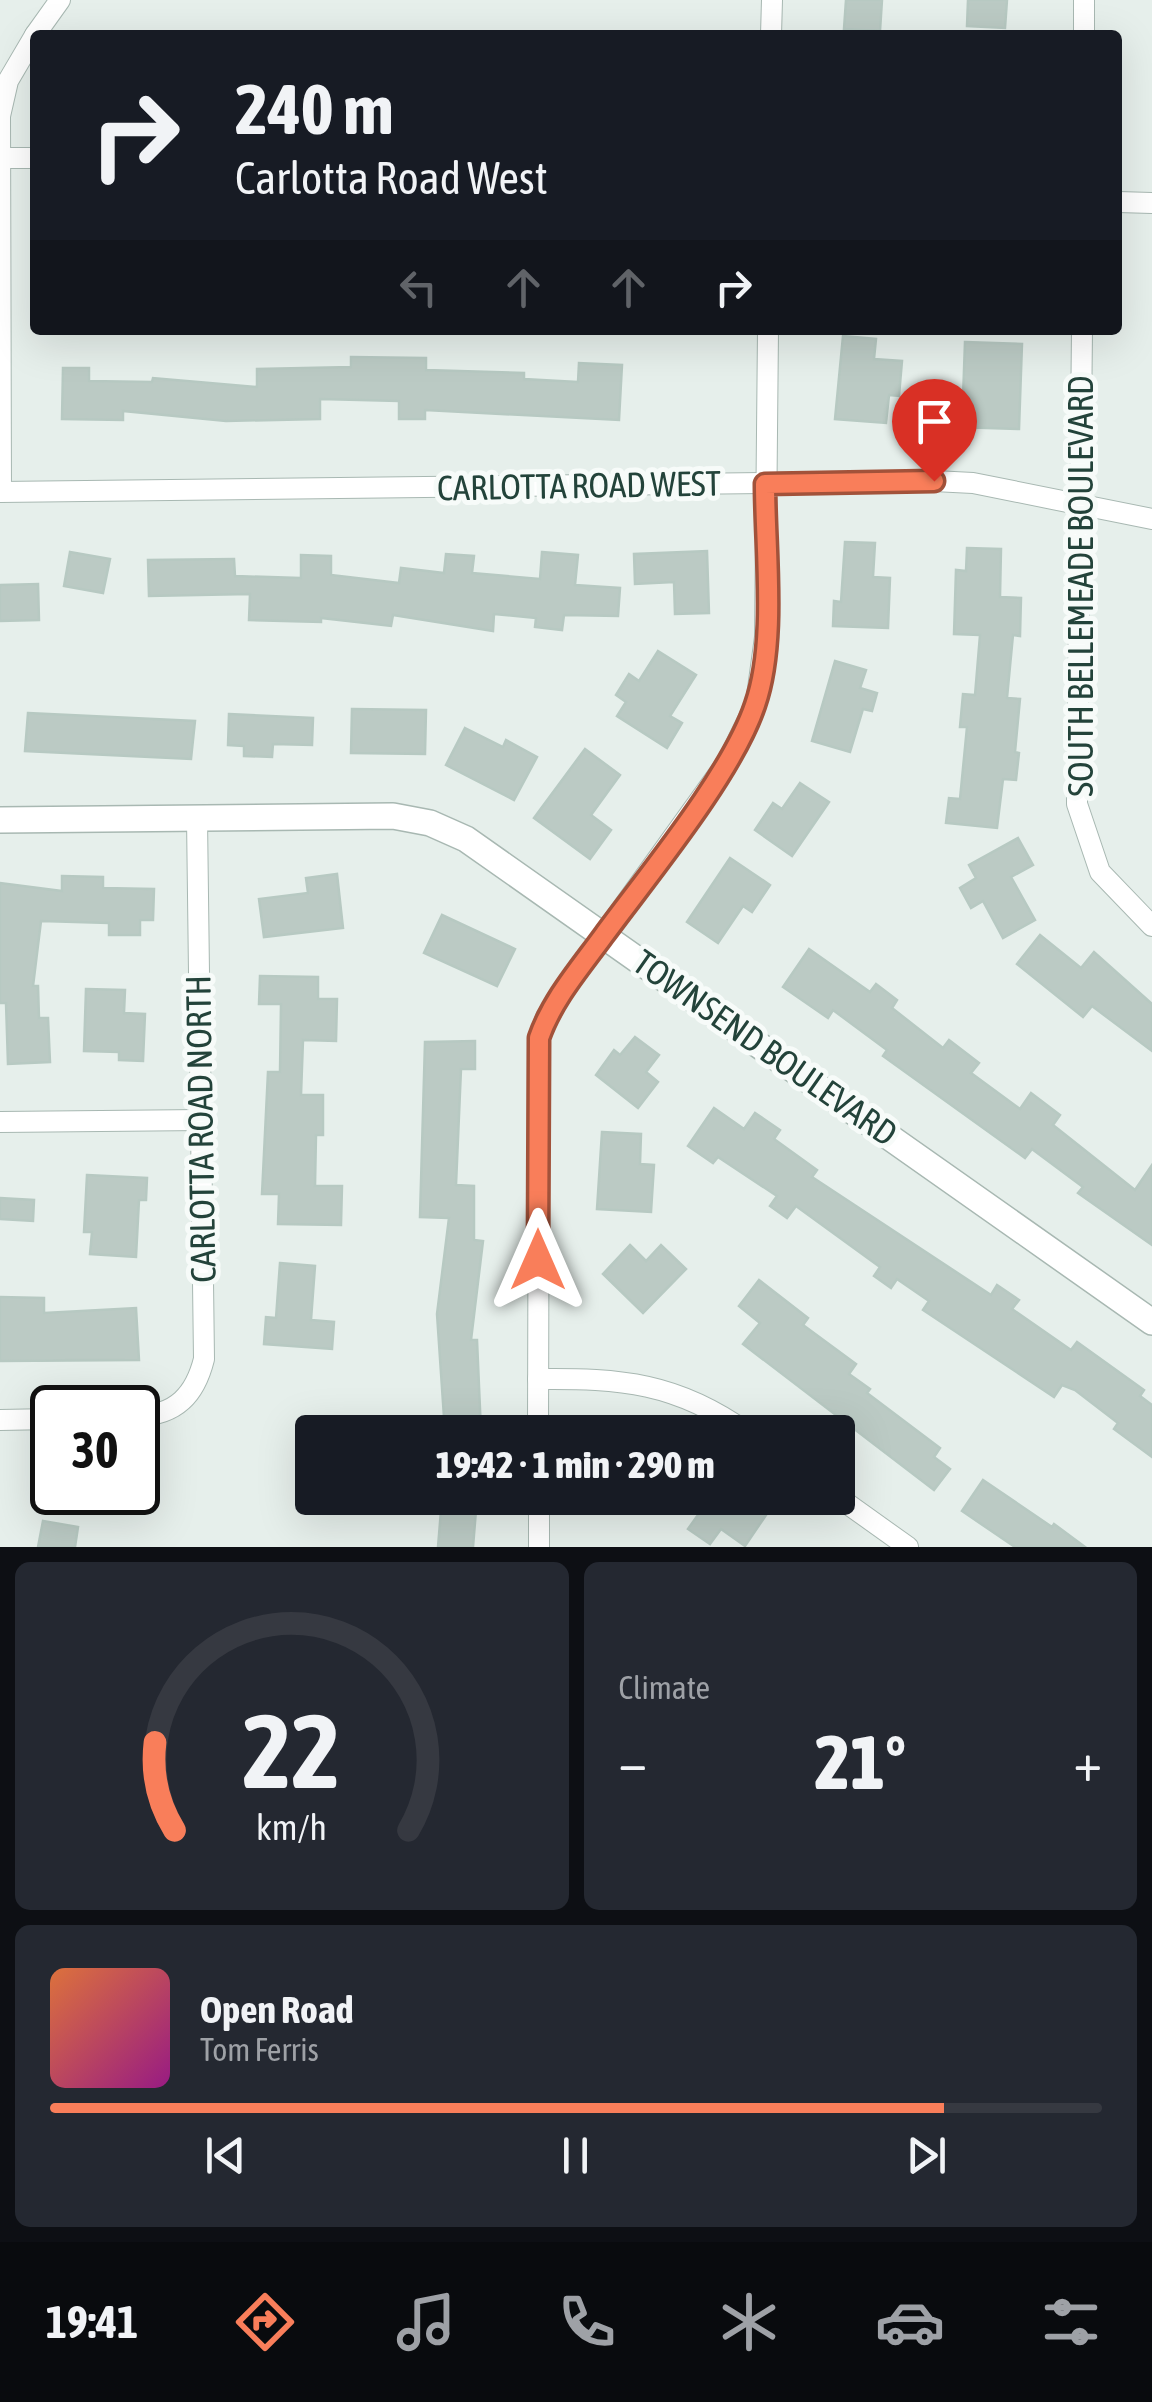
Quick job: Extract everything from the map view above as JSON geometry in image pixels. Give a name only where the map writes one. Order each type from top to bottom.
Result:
[{"type":"street","points":[[39,30],[60,0]]},
{"type":"street","points":[[771,30],[772,0]]},
{"type":"street","points":[[1084,0],[1084,30]]},
{"type":"street","points":[[1,492],[0,116],[8,81],[30,44]]},
{"type":"street","points":[[0,158],[30,158]]},
{"type":"street","points":[[1122,202],[1152,203]]},
{"type":"street","points":[[538,1415],[539,1038],[546,1017],[727,762],[756,703],[766,638],[768,335]]},
{"type":"street","name":"SOUTH BELLEMEADE BOULEVARD","points":[[1082,335],[1077,804],[1086,841],[1100,872],[1152,926]]},
{"type":"street","name":"CARLOTTA ROAD WEST","points":[[1,492],[973,483],[1152,519]]},
{"type":"street","name":"TOWNSEND BOULEVARD","points":[[0,820],[351,815],[430,823],[501,861],[1152,1322]]},
{"type":"street","name":"CARLOTTA ROAD NORTH","points":[[160,1410],[183,1401],[198,1386],[204,1359],[197,818]]},
{"type":"street","points":[[0,1122],[202,1120]]},
{"type":"street","points":[[538,1379],[642,1382],[686,1397],[717,1415]]},
{"type":"street","points":[[0,1420],[30,1419]]},
{"type":"street","points":[[855,1509],[908,1547]]},
{"type":"street","points":[[539,1515],[539,1547]]},
{"type":"building","points":[[846,0],[882,0],[880,30],[844,29]]},
{"type":"building","points":[[968,0],[1007,0],[1005,28],[967,26]]},
{"type":"building","points":[[843,336],[876,339],[874,359],[902,361],[899,396],[889,395],[886,423],[835,419]]},
{"type":"building","points":[[965,342],[1022,344],[1019,429],[956,427],[957,398],[963,398]]},
{"type":"building","points":[[351,357],[426,358],[426,370],[524,373],[524,379],[578,382],[579,363],[622,365],[619,420],[425,410],[425,419],[399,419],[399,401],[320,399],[320,419],[226,421],[123,411],[123,420],[62,419],[63,368],[89,368],[89,381],[152,382],[153,378],[257,387],[257,369],[351,367]]},
{"type":"building","points":[[845,542],[875,543],[873,577],[890,578],[888,628],[833,626],[834,601],[841,602]]},
{"type":"building","points":[[967,548],[1001,549],[1000,597],[1021,598],[1020,636],[1013,635],[1007,698],[1020,699],[1015,752],[1019,753],[1016,780],[1003,779],[997,828],[946,823],[949,798],[960,799],[967,727],[960,727],[963,694],[975,695],[980,635],[954,634],[956,570],[966,571]]},
{"type":"building","points":[[707,551],[709,613],[675,614],[674,582],[635,584],[634,554]]},
{"type":"building","points":[[70,552],[110,559],[103,593],[64,586]]},
{"type":"building","points":[[542,552],[578,555],[575,585],[620,588],[618,616],[564,615],[562,630],[535,627],[536,618],[494,614],[493,631],[393,615],[391,626],[321,618],[321,622],[249,620],[250,594],[149,596],[148,560],[234,559],[235,576],[301,578],[301,555],[331,556],[331,575],[399,583],[401,568],[444,573],[446,554],[474,556],[472,573],[540,579]]},
{"type":"building","points":[[38,584],[39,620],[0,621],[0,585]]},
{"type":"building","points":[[658,651],[696,675],[670,716],[682,723],[667,748],[617,716],[626,702],[616,695],[629,674],[639,681]]},
{"type":"building","points":[[835,661],[866,670],[860,688],[877,693],[872,711],[863,709],[850,752],[812,741]]},
{"type":"building","points":[[352,709],[426,710],[425,754],[351,753]]},
{"type":"building","points":[[28,713],[195,721],[191,759],[25,751]]},
{"type":"building","points":[[229,714],[313,718],[312,745],[273,744],[272,757],[244,756],[244,746],[228,745]]},
{"type":"building","points":[[465,728],[503,747],[506,740],[537,757],[514,800],[446,765]]},
{"type":"building","points":[[585,749],[620,775],[591,815],[611,830],[590,859],[534,818]]},
{"type":"building","points":[[800,783],[829,802],[792,856],[755,830],[773,803],[782,809]]},
{"type":"building","points":[[1018,838],[1033,865],[1011,877],[1035,920],[1003,938],[983,901],[971,908],[960,888],[976,878],[969,865]]},
{"type":"building","points":[[730,858],[770,885],[752,912],[743,906],[718,943],[687,922]]},
{"type":"building","points":[[337,874],[343,928],[264,937],[259,899],[308,893],[306,878]]},
{"type":"building","points":[[62,876],[103,877],[103,888],[154,889],[153,920],[140,920],[140,935],[109,935],[109,923],[41,921],[33,986],[38,986],[39,1018],[48,1018],[50,1062],[8,1064],[6,1003],[0,1003],[0,883],[62,891]]},
{"type":"building","points":[[442,915],[515,949],[497,986],[424,953]]},
{"type":"building","points":[[1040,935],[1081,968],[1094,952],[1152,1004],[1152,1051],[1092,1006],[1083,1017],[1017,964]]},
{"type":"building","points":[[809,949],[870,992],[876,984],[897,1000],[892,1008],[943,1048],[949,1040],[979,1063],[971,1073],[1020,1109],[1031,1093],[1060,1115],[1053,1125],[1135,1190],[1152,1165],[1152,1245],[1078,1193],[1083,1187],[1032,1149],[1025,1158],[883,1056],[887,1050],[833,1010],[828,1018],[783,987]]},
{"type":"building","points":[[260,976],[318,977],[318,999],[337,999],[336,1041],[303,1040],[301,1095],[323,1095],[323,1135],[316,1135],[315,1186],[342,1186],[341,1225],[278,1224],[279,1194],[262,1194],[268,1072],[280,1072],[281,1004],[259,1004]]},
{"type":"building","points":[[86,989],[125,990],[124,1013],[145,1014],[143,1061],[119,1060],[119,1052],[84,1051]]},
{"type":"building","points":[[635,1037],[659,1055],[646,1072],[658,1082],[638,1108],[596,1075],[614,1050],[620,1055]]},
{"type":"building","points":[[475,1041],[475,1069],[461,1069],[456,1185],[474,1186],[474,1240],[483,1241],[471,1340],[477,1340],[480,1415],[444,1415],[437,1314],[449,1218],[420,1217],[425,1042]]},
{"type":"building","points":[[714,1108],[744,1129],[755,1113],[780,1130],[774,1139],[817,1170],[812,1177],[991,1295],[997,1285],[1019,1300],[1012,1309],[1071,1350],[1077,1342],[1144,1390],[1140,1396],[1152,1405],[1152,1457],[1114,1429],[1118,1423],[1075,1390],[1062,1385],[1054,1397],[923,1310],[929,1301],[897,1279],[891,1288],[874,1276],[880,1267],[796,1206],[787,1218],[770,1206],[777,1196],[718,1157],[713,1163],[688,1146]]},
{"type":"building","points":[[602,1132],[641,1134],[640,1164],[654,1165],[651,1212],[597,1209]]},
{"type":"building","points":[[87,1175],[147,1178],[146,1200],[139,1200],[136,1257],[90,1254],[92,1232],[84,1232]]},
{"type":"building","points":[[0,1198],[34,1200],[33,1221],[0,1219]]},
{"type":"building","points":[[630,1245],[646,1261],[661,1245],[686,1269],[643,1313],[603,1274]]},
{"type":"building","points":[[280,1263],[315,1266],[311,1320],[334,1322],[332,1349],[264,1344],[266,1317],[276,1318]]},
{"type":"building","points":[[759,1280],[808,1318],[803,1325],[856,1364],[849,1374],[870,1389],[867,1393],[940,1448],[934,1457],[950,1469],[934,1490],[855,1430],[855,1415],[836,1415],[743,1344],[760,1323],[739,1306]]},
{"type":"building","points":[[0,1297],[44,1298],[44,1313],[136,1308],[139,1360],[0,1361]]},
{"type":"building","points":[[983,1480],[1085,1547],[1015,1547],[962,1511]]},
{"type":"building","points":[[441,1515],[476,1515],[473,1547],[438,1547]]},
{"type":"building","points":[[698,1515],[766,1515],[745,1546],[721,1529],[710,1544],[688,1529]]},
{"type":"building","points":[[43,1521],[78,1527],[75,1547],[38,1547]]},
{"type":"route","points":[[538,1260],[539,1038],[546,1017],[580,967],[727,762],[756,703],[766,638],[765,484],[934,481]]}]
